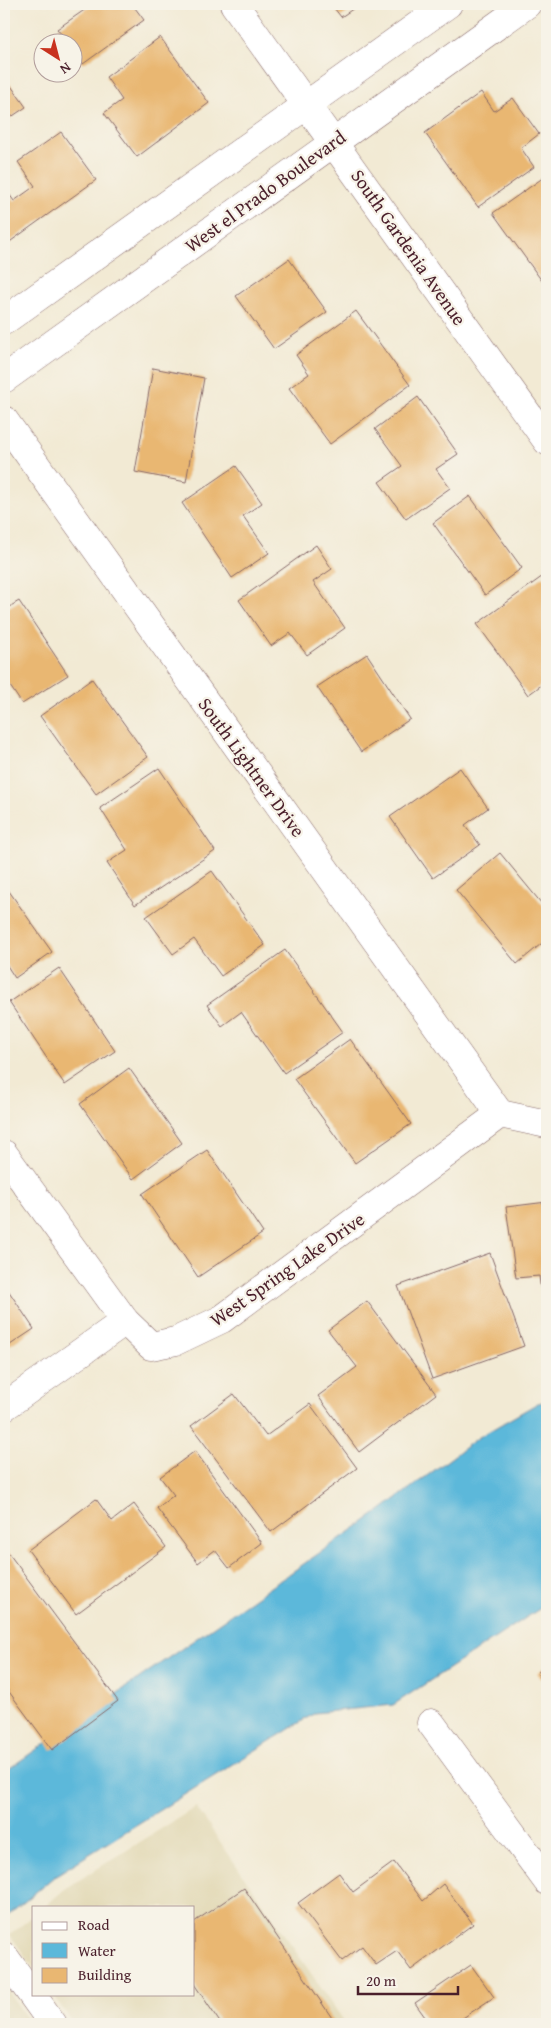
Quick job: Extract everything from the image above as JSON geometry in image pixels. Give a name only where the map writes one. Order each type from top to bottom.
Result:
[{"type":"street","name":"South Gardenia Avenue","points":[[234,4],[547,441]]},
{"type":"street","points":[[4,321],[448,4]]},
{"type":"street","name":"West el Prado Boulevard","points":[[4,379],[527,4]]},
{"type":"street","name":"South Lightner Drive","points":[[4,420],[500,1114]]},
{"type":"street","points":[[500,1114],[547,1124]]},
{"type":"street","name":"West Spring Lake Drive","points":[[125,1322],[151,1346],[176,1341],[222,1319],[500,1114]]},
{"type":"street","points":[[4,1154],[125,1322],[4,1407]]},
{"type":"street","points":[[432,1723],[547,1881]]},
{"type":"street","points":[[4,1956],[32,1995]]},
{"type":"street","points":[[33,1996],[53,2024]]},
{"type":"shaded area","points":[[196,1807],[346,2024],[74,2024],[53,1996],[195,1996],[195,1906],[45,1906],[65,1889]]},
{"type":"shaded area","points":[[32,1917],[32,1965],[10,1935]]},
{"type":"shaded area","points":[[4,1986],[31,2024],[4,2024]]},
{"type":"water","points":[[547,1401],[547,1604],[393,1705],[315,1713],[56,1875],[4,1919],[4,1772],[377,1513],[479,1437],[538,1403]]},
{"type":"building","points":[[93,4],[132,4],[144,20],[83,64],[82,32],[60,32],[57,29]]},
{"type":"building","points":[[331,4],[360,4],[341,17]]},
{"type":"building","points":[[160,37],[209,103],[137,157],[104,113],[122,100],[106,77]]},
{"type":"building","points":[[4,76],[26,107],[4,122]]},
{"type":"building","points":[[481,92],[494,111],[513,98],[539,134],[521,148],[534,167],[478,207],[425,133]]},
{"type":"building","points":[[61,132],[96,180],[4,246],[4,187],[14,201],[35,186],[18,162]]},
{"type":"building","points":[[547,175],[547,288],[493,213]]},
{"type":"building","points":[[289,259],[327,312],[274,349],[236,296]]},
{"type":"building","points":[[356,311],[410,385],[330,444],[289,388],[309,374],[296,355]]},
{"type":"building","points":[[153,368],[204,378],[186,482],[135,472]]},
{"type":"building","points":[[418,397],[458,454],[436,469],[450,488],[406,519],[379,482],[402,466],[375,429]]},
{"type":"building","points":[[236,466],[262,503],[243,516],[269,553],[232,578],[182,503]]},
{"type":"building","points":[[470,496],[522,568],[485,595],[433,523]]},
{"type":"building","points":[[316,545],[332,569],[313,582],[345,628],[307,655],[290,633],[271,646],[239,600]]},
{"type":"building","points":[[543,576],[547,582],[547,681],[528,695],[477,624]]},
{"type":"building","points":[[19,601],[68,675],[22,704],[4,677],[4,610]]},
{"type":"building","points":[[367,654],[410,719],[361,752],[317,687]]},
{"type":"building","points":[[92,679],[148,757],[96,794],[40,716]]},
{"type":"building","points":[[159,768],[215,851],[135,905],[107,863],[127,850],[100,808]]},
{"type":"building","points":[[460,768],[488,808],[465,825],[480,845],[433,878],[390,817]]},
{"type":"building","points":[[500,853],[547,910],[547,939],[517,964],[456,890]]},
{"type":"building","points":[[212,871],[265,945],[221,976],[194,939],[173,954],[146,917]]},
{"type":"building","points":[[4,884],[52,952],[15,978],[4,961]]},
{"type":"building","points":[[285,950],[343,1032],[284,1073],[241,1012],[222,1026],[207,1005]]},
{"type":"building","points":[[59,968],[115,1051],[65,1085],[9,1002]]},
{"type":"building","points":[[350,1039],[411,1124],[355,1163],[294,1079]]},
{"type":"building","points":[[129,1068],[182,1143],[133,1179],[80,1104]]},
{"type":"building","points":[[207,1150],[263,1233],[198,1277],[142,1194]]},
{"type":"building","points":[[547,1202],[546,1332],[539,1276],[516,1278],[506,1207]]},
{"type":"building","points":[[490,1253],[524,1346],[432,1379],[398,1286]]},
{"type":"building","points":[[4,1284],[34,1329],[4,1349]]},
{"type":"building","points":[[367,1301],[436,1394],[359,1452],[318,1396],[357,1367],[328,1330]]},
{"type":"building","points":[[234,1394],[266,1436],[310,1404],[357,1468],[271,1532],[191,1426]]},
{"type":"building","points":[[195,1451],[262,1543],[229,1568],[215,1550],[198,1563],[157,1508],[174,1495],[160,1477]]},
{"type":"building","points":[[96,1499],[112,1521],[134,1504],[166,1547],[76,1614],[28,1550]]},
{"type":"building","points":[[4,1547],[118,1701],[52,1750],[4,1685]]},
{"type":"building","points":[[547,1665],[547,1688],[537,1673]]},
{"type":"building","points":[[394,1862],[423,1901],[443,1884],[473,1924],[411,1970],[397,1951],[376,1965],[362,1946],[342,1961],[298,1903],[339,1873],[353,1892]]},
{"type":"building","points":[[244,1888],[336,2024],[221,2024],[195,1985],[195,1921]]},
{"type":"building","points":[[471,1965],[494,1997],[454,2024],[430,2024],[415,2003]]}]
